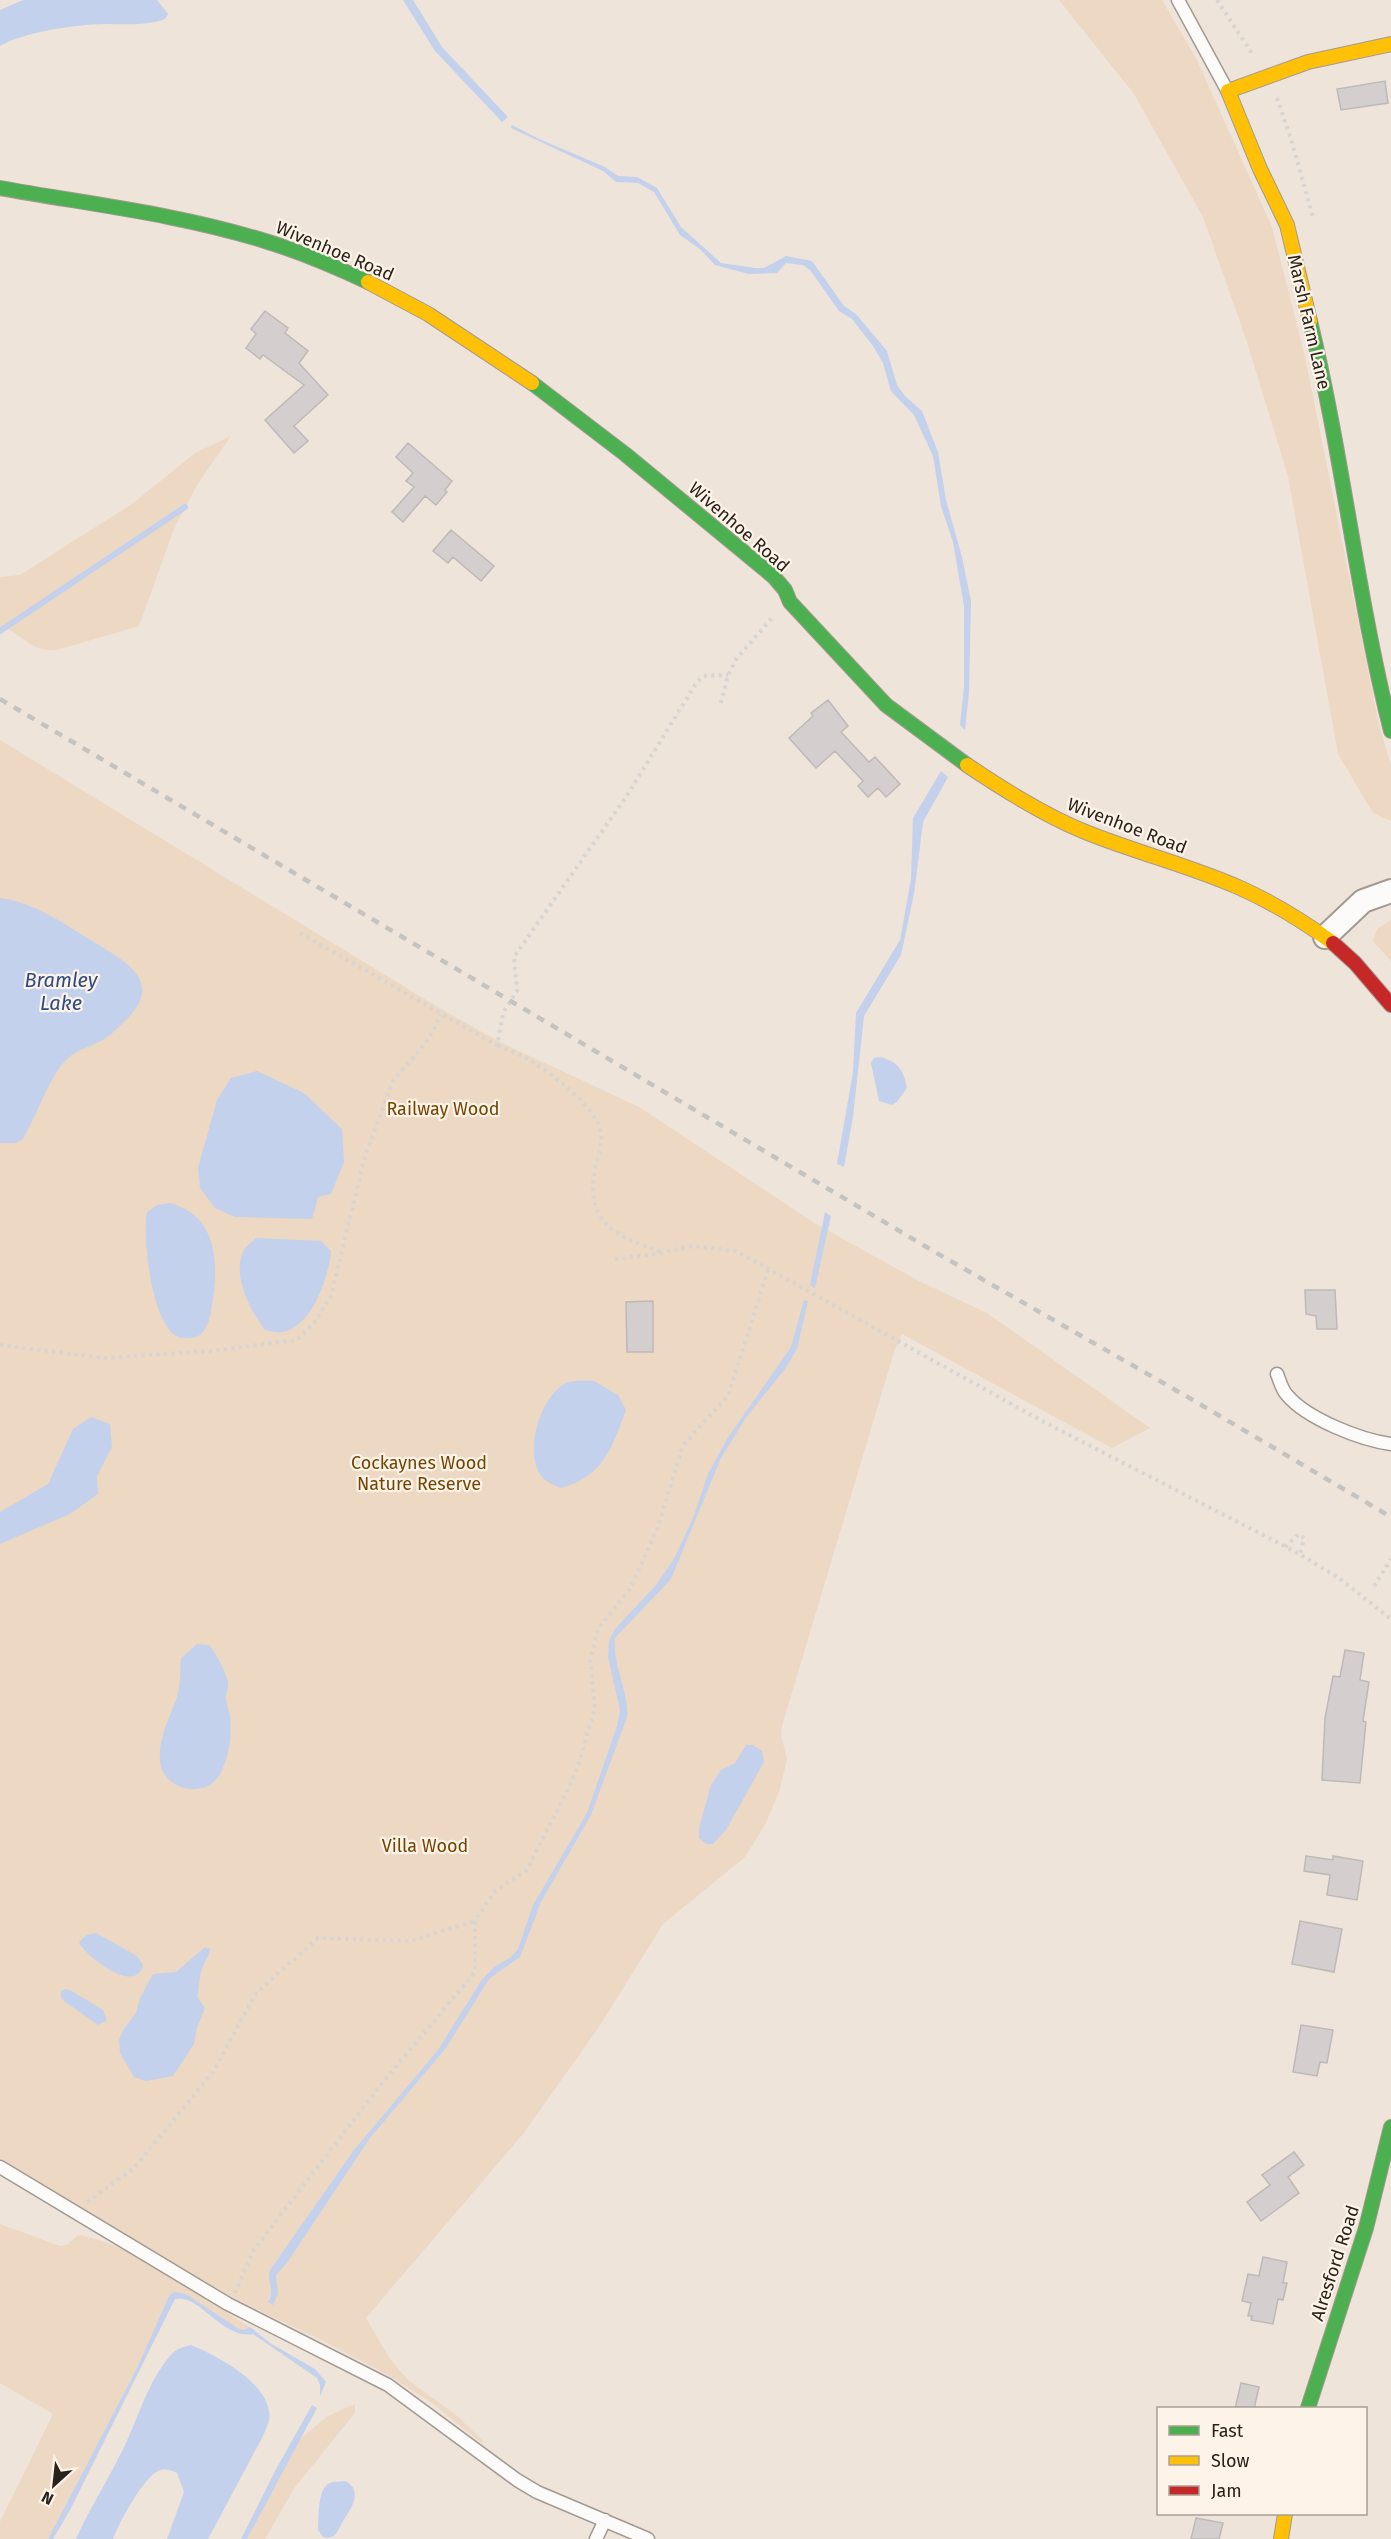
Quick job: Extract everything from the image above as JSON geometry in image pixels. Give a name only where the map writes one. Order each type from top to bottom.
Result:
[{"type":"street","points":[[1228,91],[1293,65],[1335,54],[1391,44]]},
{"type":"street","name":"Marsh Farm Lane","points":[[1228,91],[1287,225],[1323,374],[1377,675],[1391,731]]},
{"type":"street","name":"Wivenhoe Road","points":[[0,188],[181,219],[240,233],[286,247],[334,266],[415,307],[472,343],[545,395],[713,526],[785,590],[790,602],[885,705],[910,727],[1024,802],[1063,822],[1105,840],[1242,889],[1293,915],[1325,937],[1357,965],[1391,1005]]},
{"type":"street","points":[[1325,937],[1363,901],[1391,891]]},
{"type":"street","name":"Alresford Road","points":[[1309,2407],[1366,2228],[1391,2127]]},
{"type":"street","points":[[1281,2539],[1285,2515]]},
{"type":"lane","points":[[1178,0],[1228,91]]},
{"type":"lane","points":[[1277,1374],[1287,1395],[1306,1410],[1353,1436],[1391,1444]]},
{"type":"lane","points":[[0,2167],[228,2304],[388,2385],[517,2480],[537,2492],[648,2539]]},
{"type":"lane","points":[[596,2539],[605,2520]]},
{"type":"path","points":[[721,703],[728,675],[737,658],[775,615]]},
{"type":"path","points":[[499,1046],[503,1012],[517,991],[514,957],[626,797],[695,685],[704,676],[728,675]]},
{"type":"path","points":[[300,933],[441,1015],[529,1060],[586,1106],[598,1122],[602,1135],[592,1187],[592,1199],[597,1215],[621,1233],[661,1252]]},
{"type":"path","points":[[0,1345],[104,1358],[211,1351],[297,1340],[314,1323],[331,1296],[366,1156],[393,1081],[428,1040],[441,1015]]},
{"type":"path","points":[[615,1259],[650,1255],[693,1246],[736,1251],[769,1267],[1042,1421],[1285,1546],[1339,1578],[1391,1619]]},
{"type":"path","points":[[650,1255],[653,1249]]},
{"type":"path","points":[[235,2293],[253,2251],[383,2082],[475,1972],[476,1921],[495,1891],[526,1871],[578,1767],[595,1708],[590,1661],[598,1629],[630,1589],[658,1527],[683,1445],[729,1396],[769,1267]]},
{"type":"path","points":[[1285,1546],[1299,1534],[1304,1538],[1300,1555]]},
{"type":"path","points":[[1374,1586],[1391,1559]]},
{"type":"path","points":[[74,2212],[134,2168],[213,2072],[256,1994],[318,1938],[410,1941],[476,1921]]},
{"type":"green space","points":[[1059,0],[1162,0],[1196,58],[1272,227],[1305,357],[1379,725],[1391,765],[1391,821],[1373,813],[1338,754],[1288,476],[1246,339],[1203,217],[1134,94]]},
{"type":"green space","points":[[231,436],[199,482],[175,526],[139,626],[57,650],[34,646],[6,628],[0,631],[0,577],[20,575],[132,504],[195,453]]},
{"type":"green space","name":"Cockaynes Wood Nature Reserve","points":[[0,740],[441,1009],[498,1041],[639,1107],[816,1224],[919,1281],[987,1313],[1150,1428],[1112,1448],[902,1334],[894,1352],[782,1726],[781,1735],[787,1759],[780,1789],[765,1825],[745,1857],[663,1924],[599,2027],[523,2134],[366,2318],[390,2359],[408,2380],[456,2415],[484,2442],[483,2444],[432,2403],[388,2375],[249,2306],[152,2252],[0,2158]]},
{"type":"green space","points":[[1391,920],[1391,961],[1373,941],[1377,929]]},
{"type":"green space","points":[[0,2224],[60,2246],[67,2245],[78,2235],[100,2240],[122,2249],[167,2273],[250,2327],[244,2330],[239,2329],[186,2294],[174,2292],[169,2296],[137,2368],[48,2539],[0,2539],[0,2522],[53,2414],[0,2383]]},
{"type":"green space","points":[[355,2404],[355,2413],[295,2487],[265,2539],[247,2539],[300,2439],[328,2416]]},
{"type":"water","points":[[23,0],[157,0],[168,14],[165,19],[151,23],[65,27],[23,36],[0,46],[0,10]]},
{"type":"water","points":[[403,0],[413,0],[442,47],[508,117],[502,122],[435,51]]},
{"type":"water","points":[[512,125],[605,167],[618,176],[637,177],[657,188],[681,227],[721,263],[764,268],[786,256],[812,261],[844,306],[856,314],[887,351],[897,385],[905,396],[922,411],[938,452],[946,500],[962,557],[971,601],[969,692],[965,730],[960,725],[964,687],[964,606],[953,542],[941,506],[933,456],[914,415],[891,391],[883,363],[873,346],[852,319],[839,311],[810,270],[803,265],[786,263],[777,273],[749,274],[715,265],[701,250],[680,235],[654,192],[638,183],[616,182],[603,171],[511,128]]},
{"type":"water","points":[[941,771],[948,777],[923,822],[914,894],[901,955],[864,1016],[853,1117],[844,1167],[837,1164],[853,1072],[856,1013],[900,940],[911,879],[913,818]]},
{"type":"water","name":"Bramley Lake","points":[[0,898],[38,909],[118,957],[136,974],[141,983],[142,994],[138,1006],[114,1032],[99,1042],[74,1053],[61,1066],[23,1139],[16,1143],[0,1143]]},
{"type":"water","points":[[880,1057],[896,1064],[906,1082],[907,1088],[892,1105],[879,1101],[871,1063],[874,1058]]},
{"type":"water","points":[[257,1071],[304,1093],[342,1129],[344,1162],[331,1194],[318,1197],[312,1219],[235,1217],[215,1208],[200,1188],[198,1168],[217,1100],[231,1078]]},
{"type":"water","points":[[170,1203],[186,1209],[198,1219],[212,1244],[215,1274],[210,1317],[203,1332],[194,1337],[182,1338],[172,1332],[163,1320],[151,1282],[146,1241],[147,1212],[157,1205]]},
{"type":"water","points":[[825,1212],[831,1216],[815,1288],[810,1285]]},
{"type":"water","points":[[256,1238],[321,1241],[331,1251],[323,1286],[310,1311],[293,1328],[283,1332],[265,1330],[253,1312],[244,1291],[240,1269],[241,1258],[245,1248]]},
{"type":"water","points":[[804,1300],[808,1301],[797,1349],[785,1369],[747,1416],[721,1458],[671,1579],[615,1638],[616,1658],[626,1697],[627,1717],[591,1815],[541,1902],[520,1957],[489,1979],[446,2048],[370,2138],[287,2263],[276,2275],[278,2294],[273,2305],[268,2302],[271,2294],[270,2270],[354,2150],[438,2050],[481,1981],[493,1968],[511,1957],[518,1949],[533,1905],[587,1813],[617,1726],[620,1710],[608,1657],[609,1641],[615,1629],[656,1585],[674,1559],[693,1518],[708,1474],[727,1439],[791,1347]]},
{"type":"water","points":[[594,1381],[618,1395],[626,1410],[610,1448],[596,1469],[574,1484],[560,1488],[544,1479],[537,1469],[534,1442],[537,1428],[548,1400],[557,1390],[569,1382]]},
{"type":"water","points":[[91,1417],[110,1424],[112,1447],[97,1476],[98,1494],[70,1514],[0,1544],[0,1512],[48,1484],[73,1429]]},
{"type":"water","points":[[197,1644],[209,1645],[225,1672],[228,1682],[226,1698],[231,1732],[224,1766],[215,1781],[197,1789],[187,1789],[169,1780],[163,1772],[160,1752],[163,1735],[178,1694],[181,1658]]},
{"type":"water","points":[[746,1745],[753,1745],[762,1751],[764,1762],[726,1830],[713,1844],[706,1844],[699,1838],[699,1828],[711,1785],[721,1770],[735,1763]]},
{"type":"water","points":[[96,1933],[137,1956],[143,1965],[138,1973],[131,1976],[121,1975],[100,1964],[91,1956],[79,1942],[87,1935]]},
{"type":"water","points":[[205,1947],[210,1949],[201,1972],[197,1997],[205,2008],[197,2028],[194,2044],[173,2076],[146,2081],[134,2077],[120,2053],[119,2040],[123,2030],[136,2013],[140,1998],[153,1974],[176,1972]]},
{"type":"water","points":[[65,1989],[103,2010],[107,2021],[98,2025],[64,2001],[61,1998],[61,1992]]},
{"type":"water","points":[[174,2292],[186,2294],[239,2329],[244,2330],[250,2327],[270,2343],[315,2369],[326,2382],[320,2396],[320,2385],[317,2378],[253,2334],[242,2334],[232,2330],[193,2303],[184,2299],[175,2299],[70,2510],[53,2539],[48,2539],[137,2368],[169,2296]]},
{"type":"water","points":[[191,2345],[238,2370],[249,2379],[265,2400],[269,2411],[268,2424],[262,2438],[208,2539],[167,2539],[184,2492],[177,2473],[166,2470],[158,2471],[145,2482],[126,2512],[113,2539],[76,2539],[116,2464],[143,2402],[162,2366],[173,2353]]},
{"type":"water","points":[[312,2405],[317,2408],[247,2539],[241,2539],[275,2471]]},
{"type":"water","points":[[345,2481],[354,2489],[354,2500],[336,2534],[328,2538],[323,2537],[318,2530],[323,2491],[330,2483]]},
{"type":"building","points":[[1385,81],[1388,103],[1341,110],[1337,89]]},
{"type":"building","points":[[265,311],[288,328],[285,333],[308,351],[299,363],[328,395],[294,426],[308,441],[294,453],[265,420],[304,385],[263,355],[260,359],[246,348],[256,334],[251,329]]},
{"type":"building","points":[[408,443],[452,481],[445,490],[447,492],[436,505],[425,496],[403,522],[392,512],[414,487],[406,481],[413,473],[396,457]]},
{"type":"building","points":[[451,530],[494,566],[481,581],[453,557],[448,563],[433,551]]},
{"type":"building","points":[[828,700],[848,726],[841,732],[869,762],[875,757],[900,784],[886,797],[878,788],[868,797],[858,786],[863,781],[835,751],[816,768],[789,738],[813,716],[811,713]]},
{"type":"building","points":[[1305,1290],[1335,1290],[1337,1329],[1317,1329],[1316,1316],[1306,1314]]},
{"type":"building","points":[[653,1301],[653,1352],[627,1352],[626,1302]]},
{"type":"building","points":[[1345,1650],[1364,1653],[1360,1680],[1369,1682],[1363,1721],[1366,1722],[1360,1783],[1322,1780],[1325,1718],[1333,1676],[1340,1677]]},
{"type":"building","points":[[1306,1856],[1333,1860],[1333,1856],[1363,1861],[1357,1900],[1327,1895],[1330,1875],[1304,1871]]},
{"type":"building","points":[[1300,1921],[1342,1929],[1334,1972],[1292,1964]]},
{"type":"building","points":[[1301,2025],[1333,2030],[1327,2063],[1320,2062],[1317,2076],[1293,2072]]},
{"type":"building","points":[[1294,2152],[1304,2165],[1288,2177],[1299,2193],[1261,2221],[1247,2202],[1270,2185],[1262,2175]]},
{"type":"building","points":[[1263,2257],[1287,2262],[1283,2283],[1287,2283],[1283,2300],[1278,2299],[1273,2324],[1251,2320],[1252,2316],[1248,2316],[1251,2303],[1242,2301],[1248,2274],[1259,2276]]},
{"type":"building","points":[[1241,2383],[1259,2387],[1254,2407],[1235,2407]]},
{"type":"building","points":[[1196,2518],[1223,2523],[1219,2539],[1191,2539]]},
{"type":"waterway","points":[[0,631],[185,507]]},
{"type":"railway","points":[[0,699],[935,1252],[1391,1517]]},
{"type":"traffic: fast","points":[[0,188],[133,210],[233,232],[278,245],[368,282]]},
{"type":"traffic: fast","points":[[1310,321],[1322,372],[1369,629],[1391,731]]},
{"type":"traffic: fast","points":[[532,383],[625,454],[774,577],[785,590],[790,602],[886,705],[967,765]]},
{"type":"traffic: fast","points":[[1308,2407],[1366,2228],[1391,2127]]},
{"type":"traffic: slow","points":[[1310,321],[1287,225],[1260,169],[1228,91],[1308,62],[1391,44]]},
{"type":"traffic: slow","points":[[368,282],[428,314],[532,383]]},
{"type":"traffic: slow","points":[[967,765],[1053,817],[1102,839],[1238,887],[1287,912],[1333,943]]},
{"type":"traffic: slow","points":[[1281,2539],[1285,2515]]},
{"type":"traffic: jam","points":[[1333,943],[1355,963],[1391,1005]]},
{"type":"park label","name":"Railway Wood","points":[[443,1109]]},
{"type":"park label","name":"Villa Wood","points":[[425,1846]]}]
